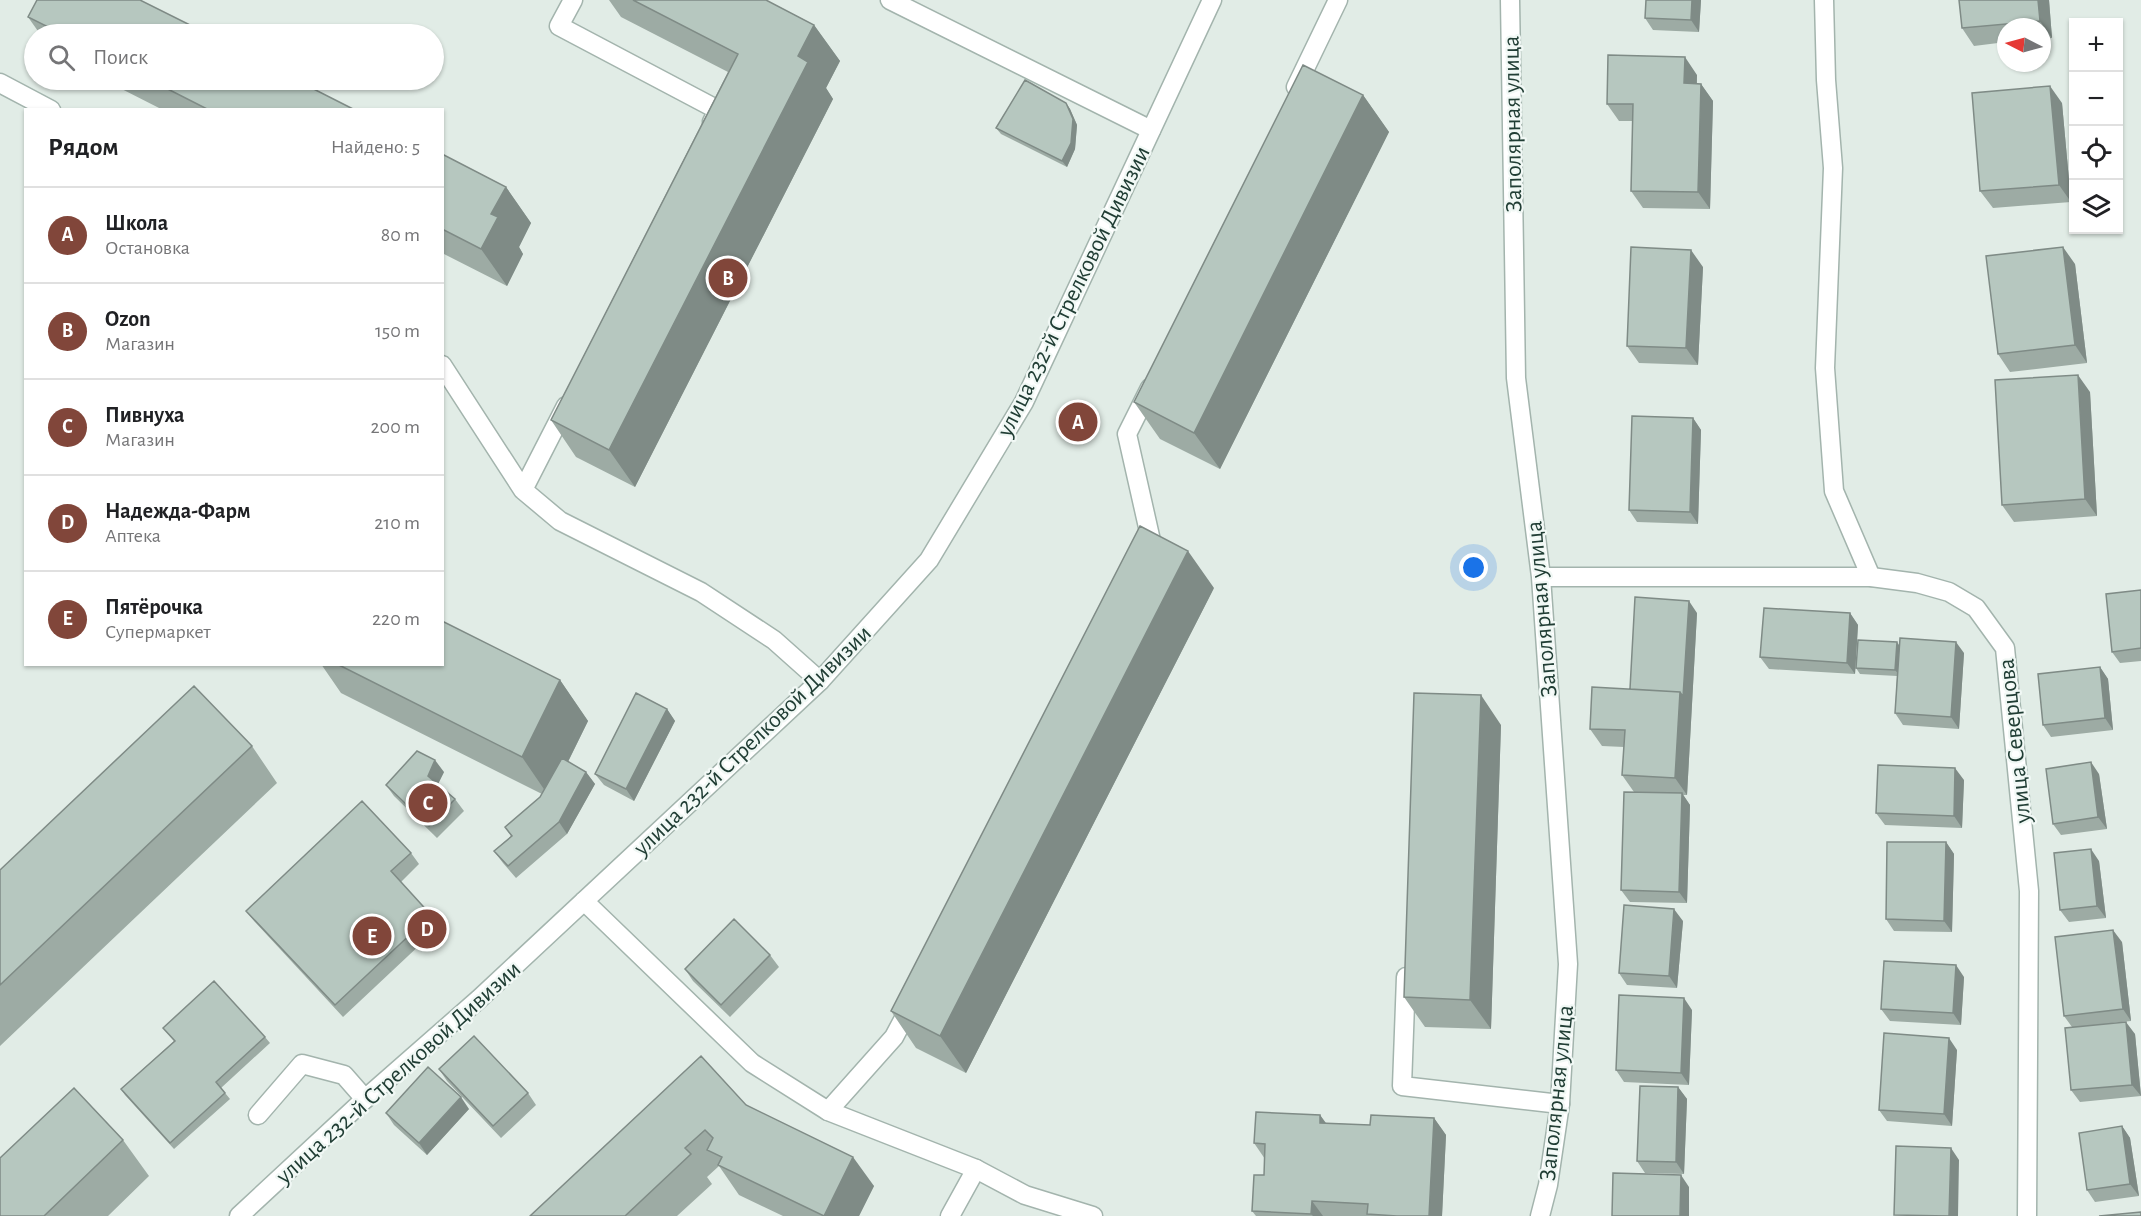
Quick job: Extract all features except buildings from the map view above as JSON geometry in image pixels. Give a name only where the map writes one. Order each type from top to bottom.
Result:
[{"type":"street","points":[[573,0],[559,26],[718,110],[703,141]]},
{"type":"street","points":[[890,0],[1151,130]]},
{"type":"street","name":"улица 232-й Стрелковой Дивизии","points":[[239,1216],[365,1099],[479,999],[820,681],[929,560],[1024,402],[1212,0]]},
{"type":"street","points":[[1287,106],[1338,0]]},
{"type":"street","name":"Заполярная улица","points":[[1510,0],[1516,378],[1541,577],[1568,964],[1560,1104],[1548,1185],[1539,1216]]},
{"type":"street","points":[[1824,0],[1826,80],[1833,168],[1825,368],[1834,491],[1871,577]]},
{"type":"street","points":[[0,83],[47,108]]},
{"type":"street","points":[[444,369],[523,490],[560,521],[701,592],[774,640],[820,681]]},
{"type":"street","points":[[1141,566],[1152,545],[1127,434],[1158,371]]},
{"type":"street","points":[[523,490],[574,390]]},
{"type":"street","name":"улица Северцова","points":[[1541,577],[1871,577],[1917,583],[1949,592],[1976,608],[2005,648],[2029,891],[2027,1216]]},
{"type":"street","points":[[584,902],[752,1062],[828,1112],[976,1169],[1025,1195],[1093,1216]]},
{"type":"street","points":[[1407,957],[1402,1086],[1560,1104]]},
{"type":"street","points":[[828,1112],[894,1037],[922,985]]},
{"type":"street","points":[[258,1114],[302,1064],[344,1075],[365,1099]]},
{"type":"street","points":[[950,1216],[976,1169]]},
{"type":"place","name":"Ozon","points":[[728,278]]},
{"type":"place","name":"Школа","points":[[1078,422]]},
{"type":"place","name":"Пивнуха","points":[[428,803]]},
{"type":"place","name":"Надежда-Фарм","points":[[427,929]]},
{"type":"place","name":"Пятёрочка","points":[[372,936]]}]
